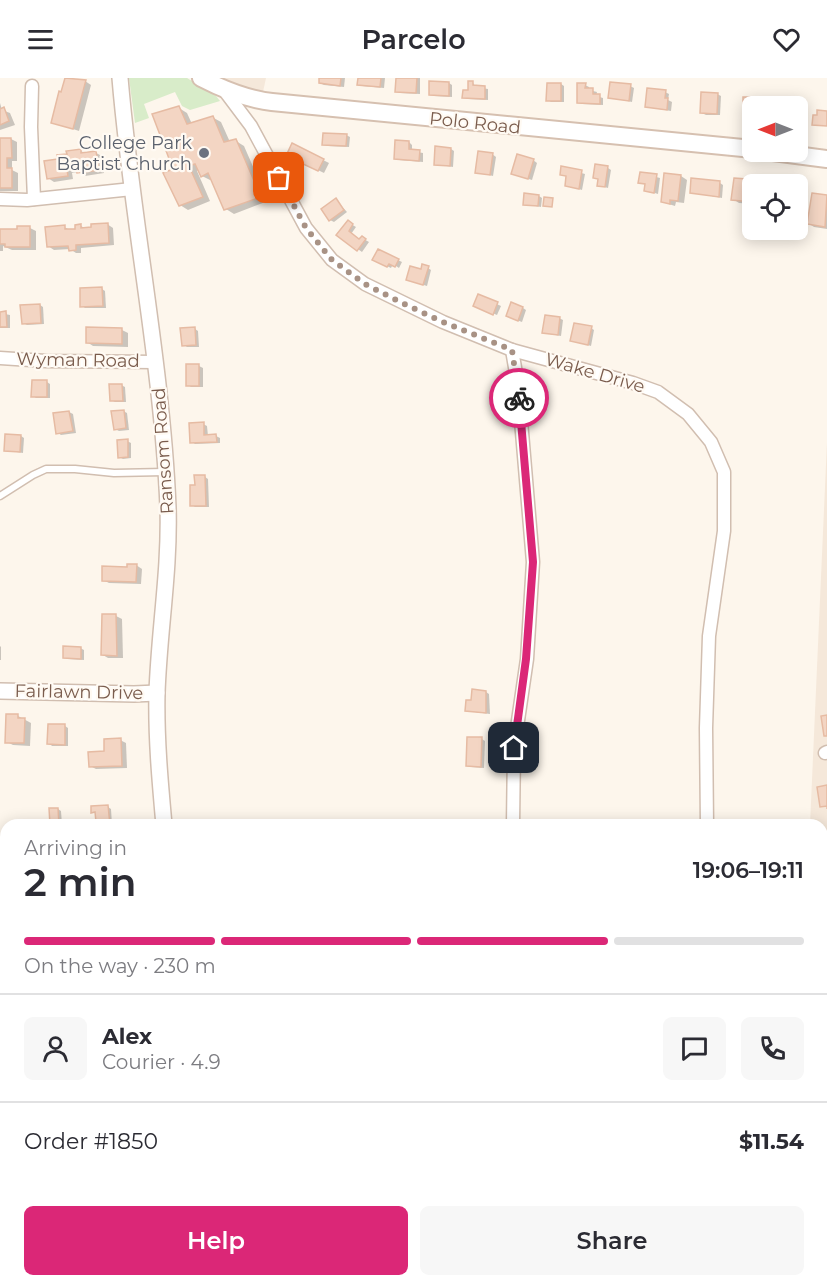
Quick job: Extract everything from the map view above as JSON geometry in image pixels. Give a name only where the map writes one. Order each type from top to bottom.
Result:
[{"type":"main road","name":"Polo Road","points":[[201,78],[224,90],[247,98],[272,102],[742,148]]},
{"type":"main road","points":[[808,157],[827,159]]},
{"type":"street","name":"Ransom Road","points":[[120,78],[132,189],[156,362],[168,508],[168,560],[157,693],[164,819]]},
{"type":"street","points":[[32,86],[34,200]]},
{"type":"street","name":"Wake Drive","points":[[224,90],[251,126],[306,228],[332,260],[365,284],[443,322],[512,350],[658,392],[688,414],[711,442],[724,472],[724,531],[709,636],[706,728],[707,819]]},
{"type":"street","points":[[0,199],[34,200],[132,189]]},
{"type":"street","points":[[512,350],[518,385],[533,562],[526,659],[514,748],[513,819]]},
{"type":"street","name":"Wyman Road","points":[[0,358],[46,361],[156,362]]},
{"type":"street","name":"Fairlawn Drive","points":[[0,691],[157,693]]},
{"type":"lane","points":[[0,496],[46,469],[114,473],[165,472]]},
{"type":"shaded area","points":[[215,78],[266,78],[261,101]]},
{"type":"shaded area","points":[[827,442],[827,819],[810,819]]},
{"type":"green space","points":[[129,78],[187,78],[216,96],[220,101],[190,110],[182,106],[175,92],[144,104],[149,118],[135,123]]},
{"type":"building","points":[[65,78],[86,80],[73,129],[51,123],[59,91],[61,92]]},
{"type":"building","points":[[319,78],[341,78],[340,86],[319,83]]},
{"type":"building","points":[[358,78],[381,78],[380,87],[357,85]]},
{"type":"building","points":[[396,78],[417,78],[416,93],[395,92]]},
{"type":"building","points":[[429,81],[449,82],[449,96],[429,95]]},
{"type":"building","points":[[468,81],[473,81],[473,85],[485,86],[485,99],[462,98],[463,90],[468,90]]},
{"type":"building","points":[[610,82],[631,84],[629,101],[608,98]]},
{"type":"building","points":[[547,83],[561,83],[561,101],[546,101]]},
{"type":"building","points":[[577,83],[586,83],[585,88],[593,88],[593,94],[600,94],[600,104],[577,103]]},
{"type":"building","points":[[647,88],[666,90],[667,110],[645,107]]},
{"type":"building","points":[[701,92],[718,93],[717,114],[700,113]]},
{"type":"building","name":"College Park Baptist Church","points":[[179,106],[187,124],[213,116],[224,142],[236,139],[261,197],[224,210],[208,173],[201,177],[195,164],[189,166],[203,197],[179,206],[163,173],[173,169],[152,114]]},
{"type":"building","points":[[4,107],[9,121],[0,125],[0,109]]},
{"type":"building","points":[[817,110],[827,111],[827,126],[812,125],[813,115],[817,115]]},
{"type":"building","points":[[323,133],[347,134],[346,146],[322,145]]},
{"type":"building","points":[[0,138],[11,138],[12,158],[7,158],[7,168],[12,168],[12,188],[0,188]]},
{"type":"building","points":[[395,140],[409,141],[409,149],[420,150],[419,161],[394,159]]},
{"type":"building","points":[[292,143],[324,159],[318,171],[286,156]]},
{"type":"building","points":[[435,146],[451,148],[450,166],[434,165]]},
{"type":"building","points":[[81,149],[81,153],[96,151],[99,170],[77,173],[77,169],[67,170],[68,176],[47,179],[44,161],[58,159],[57,155],[67,154],[66,151]]},
{"type":"building","points":[[478,151],[493,153],[490,175],[475,173]]},
{"type":"building","points":[[517,154],[534,159],[528,179],[511,174]]},
{"type":"building","points":[[595,164],[608,166],[605,187],[597,186],[598,179],[593,178]]},
{"type":"building","points":[[561,166],[582,170],[579,189],[565,186],[566,176],[560,175]]},
{"type":"building","points":[[640,172],[657,174],[654,193],[644,191],[645,184],[638,183]]},
{"type":"building","points":[[664,173],[681,175],[678,201],[670,200],[670,204],[661,202]]},
{"type":"building","points":[[691,178],[720,181],[719,197],[690,193]]},
{"type":"building","points":[[734,178],[742,179],[742,201],[731,200]]},
{"type":"building","points":[[524,193],[539,195],[538,206],[523,205]]},
{"type":"building","points":[[812,193],[827,195],[825,227],[808,224]]},
{"type":"building","points":[[544,197],[553,198],[552,207],[543,206]]},
{"type":"building","points":[[336,198],[344,210],[329,221],[321,209]]},
{"type":"building","points":[[348,220],[353,224],[349,231],[359,239],[362,236],[366,239],[357,251],[336,235]]},
{"type":"building","points":[[108,223],[109,243],[76,245],[76,250],[69,251],[68,246],[47,247],[45,227],[65,225],[65,229],[75,229],[75,225],[81,224],[81,228],[91,227],[91,224]]},
{"type":"building","points":[[17,226],[30,226],[30,247],[5,247],[5,244],[0,244],[0,229],[17,229]]},
{"type":"building","points":[[378,249],[399,259],[395,267],[389,264],[387,267],[372,260]]},
{"type":"building","points":[[422,264],[429,266],[423,285],[406,280],[410,266],[421,269]]},
{"type":"building","points":[[102,287],[103,306],[80,307],[80,288]]},
{"type":"building","points":[[478,294],[498,302],[493,315],[473,306]]},
{"type":"building","points":[[511,302],[523,307],[518,321],[506,316]]},
{"type":"building","points":[[40,304],[41,323],[22,324],[20,305]]},
{"type":"building","points":[[6,311],[7,327],[0,327],[0,312]]},
{"type":"building","points":[[545,315],[560,317],[558,335],[542,333]]},
{"type":"building","points":[[574,323],[592,326],[588,345],[570,341]]},
{"type":"building","points":[[86,327],[122,328],[122,344],[86,343]]},
{"type":"building","points":[[195,327],[196,345],[182,346],[180,328]]},
{"type":"building","points":[[186,364],[199,364],[199,386],[186,386]]},
{"type":"building","points":[[32,380],[47,380],[47,397],[31,397]]},
{"type":"building","points":[[109,384],[122,384],[123,401],[110,401]]},
{"type":"building","points":[[124,410],[126,428],[114,430],[111,411]]},
{"type":"building","points":[[69,411],[73,431],[56,434],[53,413]]},
{"type":"building","points":[[204,422],[204,435],[216,434],[217,442],[190,443],[189,423]]},
{"type":"building","points":[[5,434],[21,435],[20,452],[4,451]]},
{"type":"building","points":[[128,439],[128,457],[118,458],[117,440]]},
{"type":"building","points":[[194,475],[205,475],[206,506],[190,506],[190,485],[195,485]]},
{"type":"building","points":[[127,564],[137,564],[136,582],[102,581],[102,566],[127,567]]},
{"type":"building","points":[[102,614],[116,614],[117,656],[101,655]]},
{"type":"building","points":[[63,646],[81,647],[81,659],[63,658]]},
{"type":"building","points":[[472,689],[486,691],[486,713],[465,711],[466,700],[471,700]]},
{"type":"building","points":[[6,714],[18,714],[18,718],[25,718],[24,743],[5,743]]},
{"type":"building","points":[[827,715],[827,736],[824,736],[821,716]]},
{"type":"building","points":[[48,724],[65,724],[65,745],[47,744]]},
{"type":"building","points":[[467,737],[482,737],[481,767],[466,766]]},
{"type":"building","points":[[121,738],[122,766],[89,767],[88,752],[104,751],[104,739]]},
{"type":"building","points":[[827,785],[827,806],[820,807],[817,787]]},
{"type":"building","points":[[108,805],[109,819],[96,819],[95,812],[91,813],[91,806]]},
{"type":"building","points":[[49,808],[58,808],[59,819],[50,819]]},
{"type":"way so far","points":[[279,178],[306,228],[332,260],[365,284],[402,303],[512,350],[519,398]]},
{"type":"place","name":"College Park Baptist Church","points":[[204,153]]},
{"type":"route","points":[[514,748],[526,659],[533,562],[519,398]]}]
